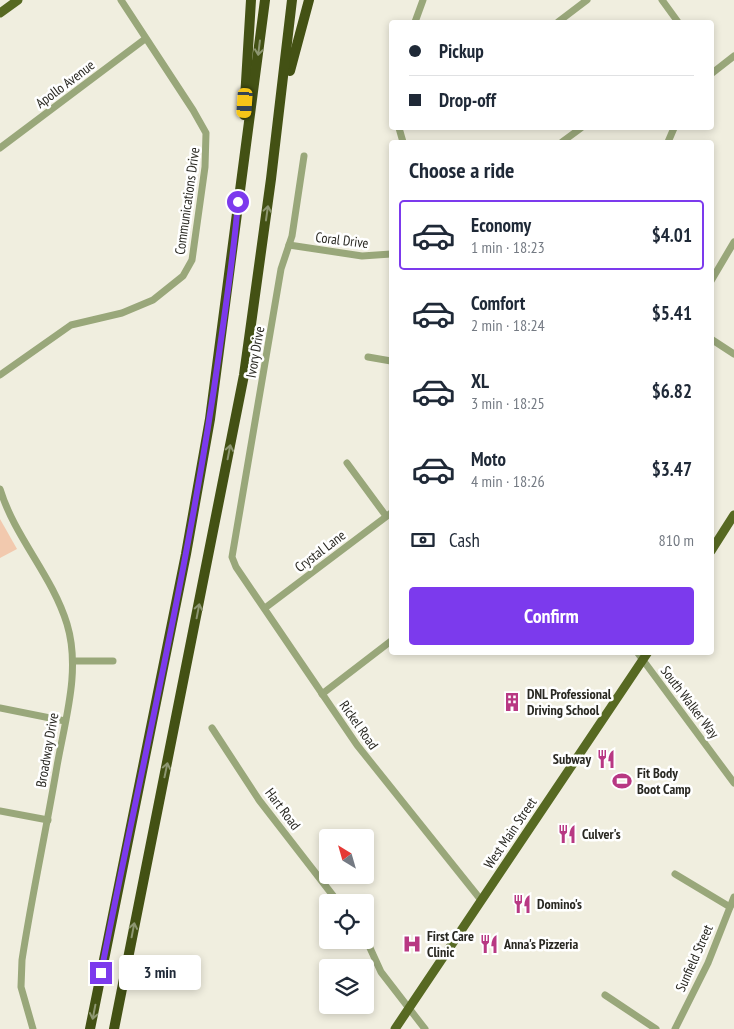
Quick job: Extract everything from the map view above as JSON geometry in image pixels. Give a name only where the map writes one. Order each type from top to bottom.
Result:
[{"type":"highway","points":[[235,241],[250,44],[251,0]]},
{"type":"highway","points":[[90,1029],[186,554],[210,419],[235,241],[265,0]]},
{"type":"highway","points":[[114,1029],[244,375],[274,153],[292,0]]},
{"type":"highway","points":[[274,153],[293,53],[309,0]]},
{"type":"main road","points":[[0,13],[18,0]]},
{"type":"main road","points":[[714,546],[734,515]]},
{"type":"main road","name":"West Main Street","points":[[395,1029],[643,655]]},
{"type":"street","name":"Communications Drive","points":[[0,376],[71,325],[98,320],[147,304],[183,276],[192,260],[198,232],[207,138],[203,126],[121,0]]},
{"type":"street","points":[[416,20],[423,0]]},
{"type":"street","points":[[561,20],[588,0]]},
{"type":"street","points":[[662,0],[677,20]]},
{"type":"street","name":"Apollo Avenue","points":[[0,148],[145,39]]},
{"type":"street","points":[[714,71],[734,56]]},
{"type":"street","points":[[564,140],[575,130]]},
{"type":"street","name":"Ivory Drive","points":[[232,553],[281,269],[289,245],[304,156]]},
{"type":"street","points":[[714,276],[734,242]]},
{"type":"street","name":"Coral Drive","points":[[289,245],[362,256],[389,254]]},
{"type":"street","points":[[714,341],[734,354]]},
{"type":"street","points":[[368,357],[389,361]]},
{"type":"street","points":[[346,463],[389,514]]},
{"type":"street","name":"Broadway Drive","points":[[0,489],[13,524],[57,598],[67,624],[73,661],[65,721],[20,976],[24,1002],[33,1029]]},
{"type":"street","name":"Crystal Lane","points":[[265,608],[389,514]]},
{"type":"street","name":"Rickel Road","points":[[232,553],[236,567],[357,745],[481,900]]},
{"type":"street","points":[[322,694],[389,643]]},
{"type":"street","name":"South Walker Way","points":[[643,655],[734,783]]},
{"type":"street","points":[[73,661],[112,661]]},
{"type":"street","points":[[0,708],[65,721]]},
{"type":"street","name":"Hart Road","points":[[212,728],[259,800],[332,894]]},
{"type":"street","points":[[0,811],[48,820]]},
{"type":"street","points":[[675,874],[730,908]]},
{"type":"street","name":"Sunfield Street","points":[[675,1029],[708,962],[734,897]]},
{"type":"street","points":[[370,949],[381,972],[425,1029]]},
{"type":"street","points":[[605,995],[656,1029]]},
{"type":"shaded area","points":[[0,519],[17,549],[0,558]]},
{"type":"place","name":"DNL Professional Driving School","points":[[512,702]]},
{"type":"place","name":"Subway","points":[[606,759]]},
{"type":"place","name":"Fit Body Boot Camp","points":[[622,781]]},
{"type":"place","name":"Culver's","points":[[567,834]]},
{"type":"place","name":"Domino's","points":[[522,904]]},
{"type":"place","name":"First Care Clinic","points":[[412,944]]},
{"type":"place","name":"Anna's Pizzeria","points":[[489,944]]},
{"type":"route","points":[[101,973],[186,554],[210,419],[235,241],[238,202]]}]
